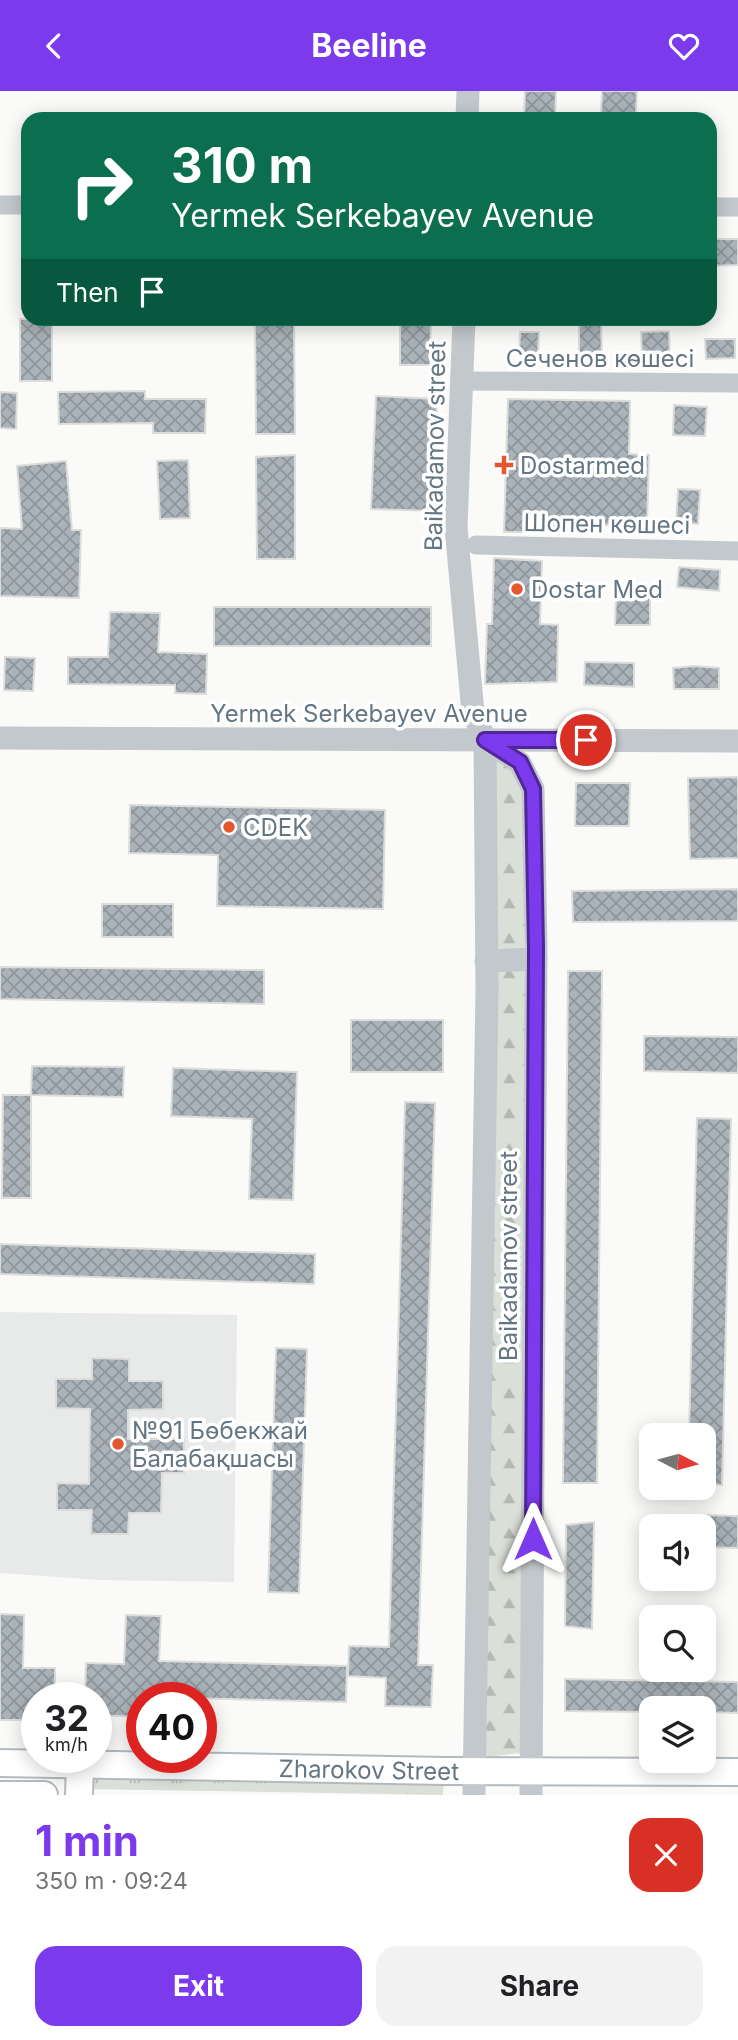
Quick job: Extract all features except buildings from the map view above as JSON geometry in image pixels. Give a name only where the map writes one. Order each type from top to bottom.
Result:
[{"type":"main road","name":"Zharokov Street","points":[[0,1763],[21,1764]]},
{"type":"main road","name":"Zharokov Street","points":[[112,1766],[474,1783],[532,1783],[738,1772]]},
{"type":"main road","points":[[79,1795],[80,1773]]},
{"type":"main road","points":[[0,1795],[44,1795]]},
{"type":"street","points":[[467,112],[468,91]]},
{"type":"street","points":[[0,205],[21,205]]},
{"type":"street","points":[[717,207],[738,207]]},
{"type":"street","name":"Baikadamov street","points":[[464,326],[456,496],[457,545],[473,713],[485,740],[486,961],[474,1783]]},
{"type":"street","name":"Сеченов көшесі","points":[[462,381],[738,383]]},
{"type":"street","name":"Шопен көшесі","points":[[476,545],[738,551]]},
{"type":"street","name":"Yermek Serkebayev Avenue","points":[[0,738],[738,741]]},
{"type":"street","name":"Baikadamov street","points":[[485,740],[520,762],[533,789],[536,959],[532,1783]]},
{"type":"street","points":[[486,961],[536,959]]},
{"type":"shaded area","name":"№91 Бөбекжай Балабақшасы","points":[[0,1312],[237,1315],[234,1582],[99,1580],[0,1573]]},
{"type":"green space","points":[[490,748],[525,777],[521,1753],[477,1758]]},
{"type":"green space","points":[[112,1772],[444,1778],[443,1795],[85,1789],[86,1773]]},
{"type":"place","name":"Dostarmed","points":[[504,465]]},
{"type":"place","name":"Dostar Med","points":[[517,589]]},
{"type":"place","name":"CDEK","points":[[229,827]]},
{"type":"place","name":"№91 Бөбекжай Балабақшасы","points":[[118,1444]]},
{"type":"route","points":[[533,1539],[536,947],[533,789],[520,762],[485,740],[586,740]]}]
